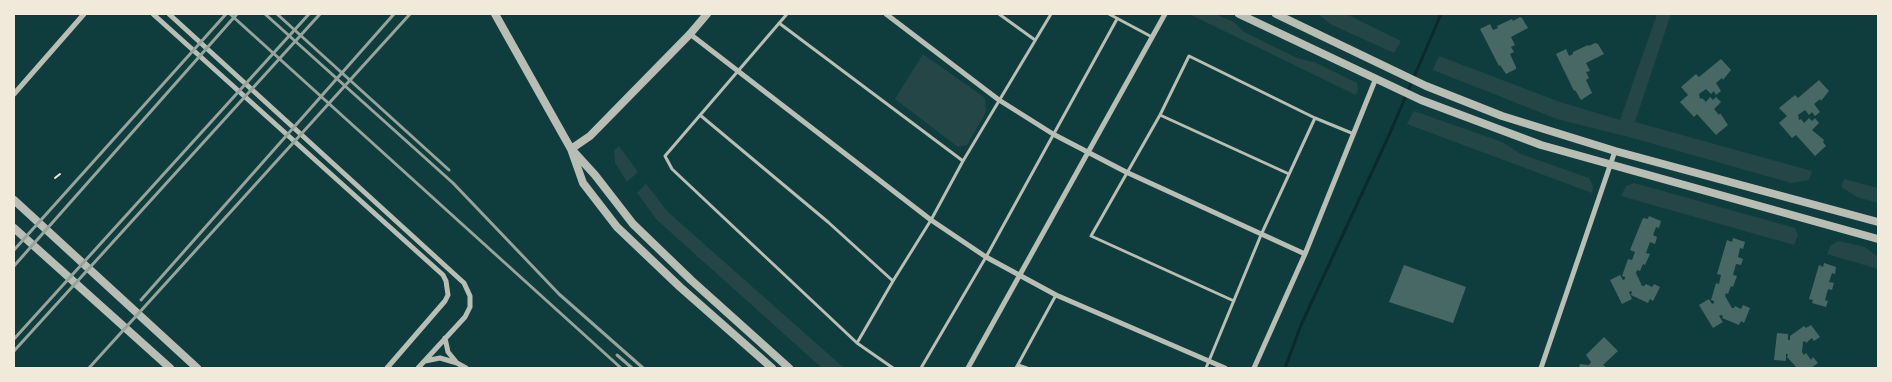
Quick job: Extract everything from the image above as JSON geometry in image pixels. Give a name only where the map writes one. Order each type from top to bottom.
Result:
[{"type":"street","points":[[14,94],[84,14]]},
{"type":"street","points":[[153,14],[443,275],[448,295],[445,301],[387,368]]},
{"type":"street","points":[[169,14],[464,283],[470,296],[470,307],[465,317],[418,368]]},
{"type":"street","points":[[495,14],[572,149],[583,183],[617,227],[680,287],[772,368]]},
{"type":"street","points":[[572,149],[590,136],[690,34],[707,14]]},
{"type":"street","points":[[886,14],[999,100],[1053,134],[1126,172],[1305,254]]},
{"type":"street","points":[[968,368],[1165,14]]},
{"type":"street","points":[[1239,14],[1421,100],[1541,145],[1878,239]]},
{"type":"street","points":[[1276,14],[1426,86],[1502,116],[1615,151],[1878,222]]},
{"type":"street","points":[[690,34],[931,220],[986,257],[1056,295],[1225,368]]},
{"type":"street","points":[[1254,368],[1305,254],[1376,78]]},
{"type":"street","points":[[572,149],[595,174],[633,224],[691,280],[789,368]]},
{"type":"street","points":[[1541,368],[1615,151]]},
{"type":"street","points":[[14,200],[197,368]]},
{"type":"street","points":[[14,228],[170,368]]},
{"type":"street","points":[[445,338],[448,352],[456,363]]},
{"type":"street","points":[[424,361],[440,358],[466,368]]},
{"type":"lane","points":[[787,14],[665,156],[672,169],[857,344],[893,368]]},
{"type":"lane","points":[[999,14],[1035,40]]},
{"type":"lane","points":[[857,344],[1051,14]]},
{"type":"lane","points":[[1109,14],[1153,37]]},
{"type":"lane","points":[[921,368],[986,257],[1117,19]]},
{"type":"lane","points":[[779,22],[963,161]]},
{"type":"lane","points":[[1234,301],[1091,236],[1160,115],[1189,56],[1315,118],[1354,134]]},
{"type":"lane","points":[[700,115],[828,222],[893,281]]},
{"type":"lane","points":[[1160,115],[1289,174]]},
{"type":"lane","points":[[1206,368],[1261,235],[1315,118]]},
{"type":"lane","points":[[1027,368],[1017,366],[1056,295]]},
{"type":"path","points":[[55,178],[60,174]]},
{"type":"shaded area","points":[[1189,14],[1215,14],[1234,22],[1244,32],[1297,58],[1314,62],[1357,83],[1358,90],[1356,95]]},
{"type":"shaded area","points":[[1318,14],[1346,14],[1401,41],[1394,53],[1330,24]]},
{"type":"shaded area","points":[[1657,14],[1671,14],[1635,122],[1812,171],[1809,180],[1791,183],[1629,137],[1557,119],[1433,70],[1439,56],[1560,102],[1620,120]]},
{"type":"shaded area","points":[[923,54],[985,98],[986,112],[967,145],[958,147],[895,99]]},
{"type":"shaded area","points":[[1414,111],[1502,142],[1521,154],[1589,178],[1593,186],[1592,193],[1407,124]]},
{"type":"shaded area","points":[[619,146],[638,172],[627,182],[615,163],[614,151]]},
{"type":"shaded area","points":[[1844,179],[1878,188],[1878,203],[1857,197],[1841,187]]},
{"type":"shaded area","points":[[1634,183],[1795,228],[1798,235],[1794,245],[1621,196],[1626,186]]},
{"type":"shaded area","points":[[646,184],[668,212],[844,368],[822,368],[657,220],[637,193]]},
{"type":"shaded area","points":[[1838,241],[1865,247],[1878,257],[1878,269],[1827,254],[1830,246]]},
{"type":"building","points":[[1520,17],[1528,28],[1511,37],[1515,45],[1511,47],[1514,52],[1510,54],[1516,69],[1506,74],[1499,66],[1480,29],[1490,24],[1493,30],[1498,28],[1497,26]]},
{"type":"building","points":[[1595,43],[1598,44],[1604,54],[1586,63],[1590,71],[1586,72],[1589,78],[1586,80],[1592,93],[1581,100],[1574,91],[1556,54],[1566,49],[1569,56],[1573,52]]},
{"type":"building","points":[[1721,59],[1731,70],[1723,80],[1722,78],[1716,83],[1721,91],[1716,95],[1714,91],[1711,94],[1706,89],[1699,94],[1700,99],[1702,98],[1706,102],[1710,97],[1713,100],[1716,97],[1721,102],[1714,109],[1719,115],[1720,113],[1728,125],[1716,135],[1697,114],[1694,117],[1680,102],[1688,95],[1681,87],[1696,74],[1699,77]]},
{"type":"building","points":[[1819,80],[1829,91],[1821,101],[1820,99],[1814,104],[1820,112],[1815,116],[1812,112],[1809,115],[1805,110],[1798,115],[1799,120],[1801,119],[1804,123],[1809,118],[1812,121],[1815,118],[1819,123],[1812,130],[1824,140],[1823,142],[1826,146],[1815,156],[1796,135],[1792,138],[1779,123],[1787,116],[1779,108],[1795,95],[1798,98]]},
{"type":"building","points":[[1649,216],[1661,221],[1659,228],[1656,227],[1653,235],[1657,237],[1655,244],[1650,242],[1646,253],[1650,254],[1645,265],[1643,264],[1640,271],[1637,270],[1636,273],[1642,286],[1646,284],[1652,287],[1654,284],[1660,287],[1653,301],[1650,299],[1648,303],[1631,295],[1631,291],[1629,292],[1632,299],[1622,304],[1610,280],[1620,275],[1623,280],[1625,279],[1622,276],[1628,259],[1632,260],[1635,252],[1630,250],[1643,218],[1648,219]]},
{"type":"building","points":[[1733,238],[1745,242],[1743,249],[1740,248],[1738,257],[1743,259],[1741,265],[1736,264],[1733,275],[1737,276],[1733,287],[1731,286],[1728,294],[1726,293],[1725,296],[1732,308],[1735,306],[1741,309],[1743,305],[1750,308],[1744,323],[1741,321],[1739,325],[1722,318],[1723,316],[1721,315],[1719,316],[1723,322],[1713,328],[1699,305],[1709,299],[1712,304],[1714,303],[1711,300],[1716,283],[1719,284],[1721,275],[1717,274],[1727,240],[1732,242]]},
{"type":"building","points":[[1824,263],[1836,267],[1835,274],[1832,273],[1829,282],[1834,283],[1832,290],[1828,289],[1825,300],[1828,301],[1826,307],[1812,303],[1813,300],[1809,299],[1819,265],[1823,267]]},
{"type":"building","points":[[1404,265],[1466,287],[1453,323],[1389,302]]},
{"type":"building","points":[[1811,325],[1820,337],[1814,341],[1812,338],[1806,343],[1805,341],[1803,342],[1802,352],[1804,355],[1806,353],[1811,360],[1813,357],[1818,363],[1811,368],[1797,368],[1787,357],[1788,354],[1786,354],[1786,361],[1774,360],[1777,333],[1788,334],[1788,340],[1790,340],[1790,336],[1804,326],[1806,328]]},
{"type":"building","points":[[1604,337],[1618,351],[1603,365],[1607,368],[1579,368],[1580,364],[1589,365],[1591,362],[1586,355]]},
{"type":"waterway","points":[[1285,368],[1301,325],[1390,133],[1441,14]]},
{"type":"railway","points":[[14,250],[226,14]]},
{"type":"railway","points":[[230,14],[621,368]]},
{"type":"railway","points":[[14,266],[237,14]]},
{"type":"railway","points":[[265,14],[453,183],[559,294],[643,368]]},
{"type":"railway","points":[[277,14],[449,170]]},
{"type":"railway","points":[[14,339],[309,14]]},
{"type":"railway","points":[[14,351],[320,14]]},
{"type":"railway","points":[[141,300],[394,14]]},
{"type":"railway","points":[[89,368],[410,14]]},
{"type":"railway","points":[[617,355],[632,368]]}]
